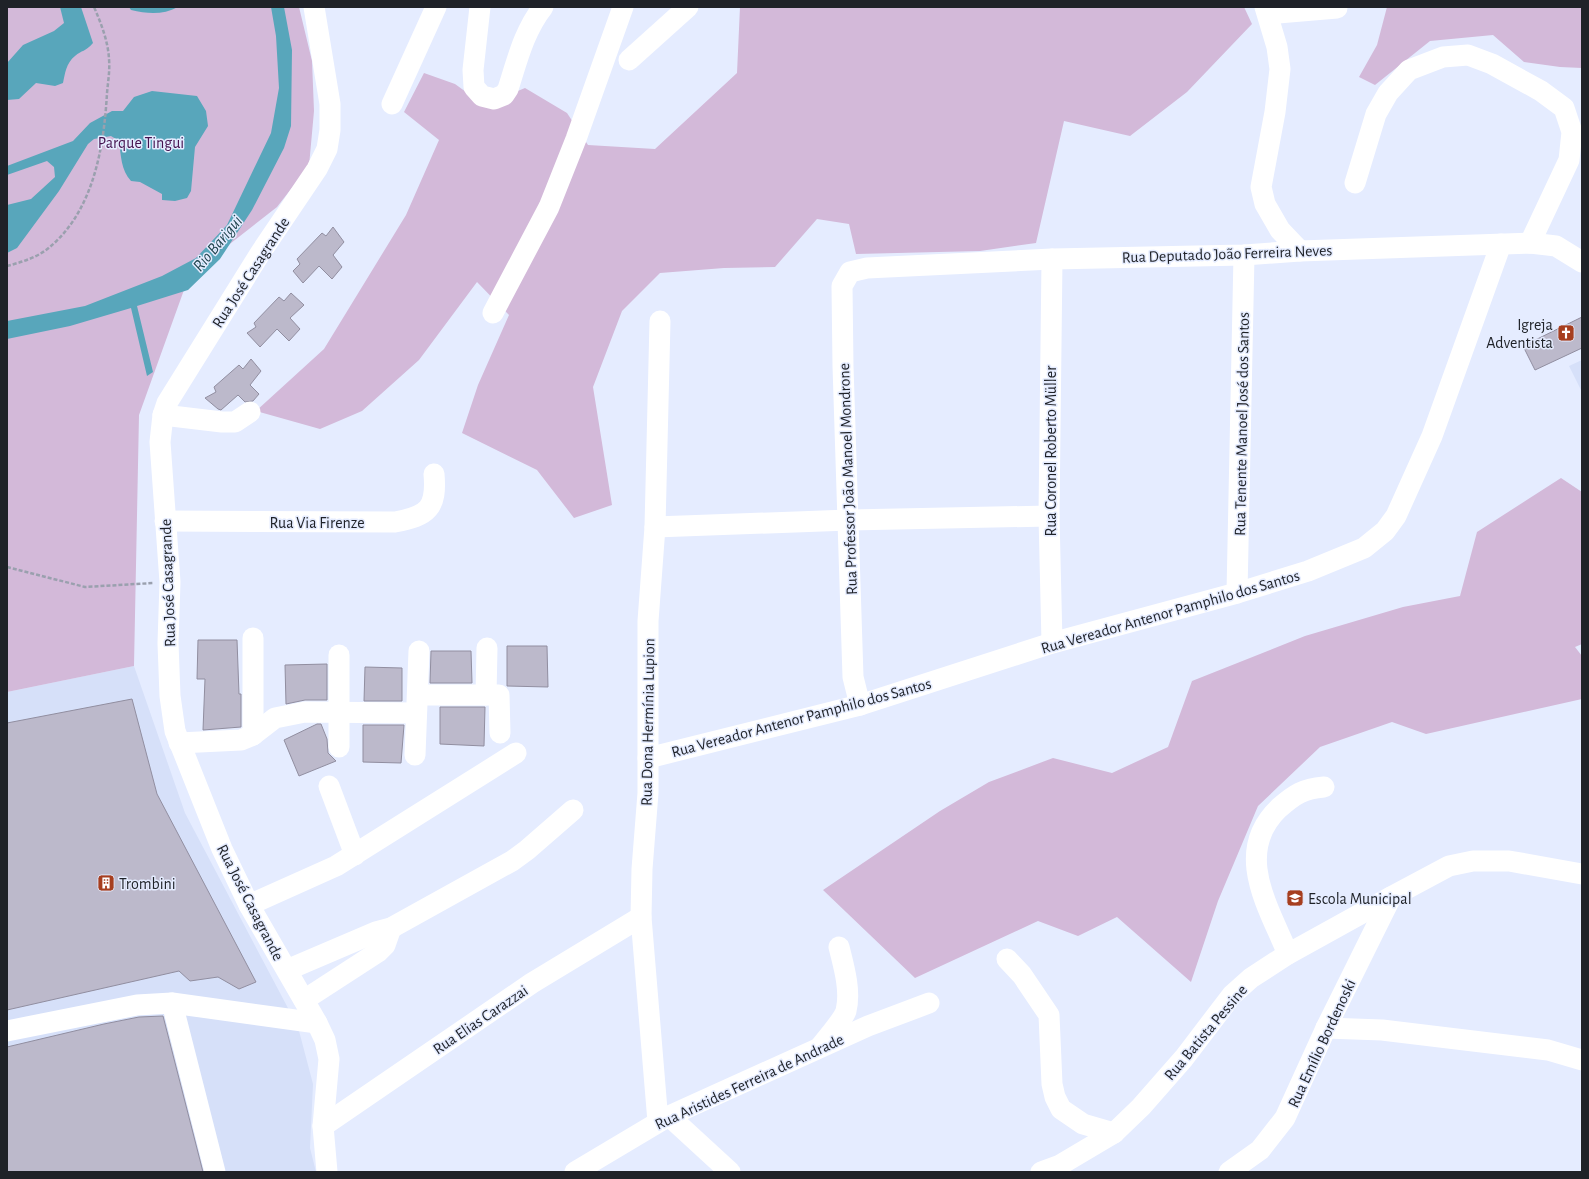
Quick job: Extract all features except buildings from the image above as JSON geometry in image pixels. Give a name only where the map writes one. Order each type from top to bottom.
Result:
[{"type":"street","name":"Rua José Casagrande","points":[[314,7],[330,104],[330,130],[327,148],[317,169],[261,252],[167,403],[163,415],[160,442],[170,582],[168,643],[170,696],[175,731],[222,849],[248,905],[304,1000],[325,1040],[329,1059],[323,1126],[327,1172]]},
{"type":"street","points":[[392,104],[436,7]]},
{"type":"street","points":[[480,7],[473,70],[474,87],[482,96],[494,99],[504,95],[508,89],[523,43],[534,18],[543,7]]},
{"type":"street","points":[[493,312],[549,207],[576,139],[622,7]]},
{"type":"street","points":[[629,60],[688,7]]},
{"type":"street","points":[[1300,251],[1280,230],[1265,204],[1261,187],[1275,112],[1280,69],[1277,47],[1266,11],[1337,8]]},
{"type":"street","points":[[1355,183],[1376,114],[1388,93],[1409,70],[1443,57],[1468,55],[1492,64],[1541,91],[1564,108],[1572,132],[1569,160],[1530,243]]},
{"type":"street","name":"Rua Deputado João Ferreira Neves","points":[[867,268],[1052,259],[1244,255],[1300,251],[1530,243],[1556,246],[1582,262]]},
{"type":"street","name":"Rua Vereador Antenor Pamphilo dos Santos","points":[[648,758],[860,704],[1052,643],[1237,593],[1308,571],[1364,548],[1385,531],[1396,516],[1432,436],[1501,244]]},
{"type":"street","name":"Rua Tenente Manoel José dos Santos","points":[[1237,593],[1244,255]]},
{"type":"street","name":"Rua Coronel Roberto Müller","points":[[1052,259],[1049,516],[1052,643]]},
{"type":"street","name":"Rua Professor João Manoel Mondrone","points":[[860,704],[853,677],[843,366],[842,286],[850,272],[867,268]]},
{"type":"street","name":"Rua Dona Hermínia Lupion","points":[[660,321],[655,527],[648,620],[648,793],[642,870],[641,917],[663,1119]]},
{"type":"street","points":[[163,415],[222,422],[235,422],[250,412]]},
{"type":"street","name":"Rua Via Firenze","points":[[165,521],[395,522],[413,518],[431,506],[435,492],[434,474]]},
{"type":"street","points":[[655,527],[849,520],[1049,516]]},
{"type":"street","points":[[253,638],[254,734]]},
{"type":"street","points":[[486,648],[486,695]]},
{"type":"street","points":[[415,755],[418,651]]},
{"type":"street","points":[[339,655],[339,747]]},
{"type":"street","points":[[179,743],[241,740],[254,734],[275,718],[305,712],[339,712],[486,695],[499,696],[500,732]]},
{"type":"street","points":[[248,905],[336,866],[516,753]]},
{"type":"street","points":[[329,786],[355,855]]},
{"type":"street","points":[[1288,954],[1257,876],[1255,856],[1259,836],[1273,814],[1294,794],[1310,788],[1324,787]]},
{"type":"street","points":[[286,970],[376,932],[391,928],[512,861],[573,810]]},
{"type":"street","name":"Rua Batista Pessine","points":[[1041,1172],[1060,1165],[1114,1133],[1141,1107],[1175,1069],[1232,995],[1251,978],[1288,954],[1391,897],[1449,866],[1473,861],[1509,861],[1582,874]]},
{"type":"street","name":"Rua Emílio Bordenoski","points":[[1229,1172],[1260,1150],[1285,1118],[1326,1028],[1391,897]]},
{"type":"street","name":"Rua Elias Carazzai","points":[[323,1126],[532,983],[641,917]]},
{"type":"street","points":[[304,1000],[378,952],[384,945],[391,928]]},
{"type":"street","points":[[821,1047],[846,1012],[847,993],[845,973],[839,947]]},
{"type":"street","points":[[1007,959],[1022,974],[1049,1015],[1052,1084],[1055,1097],[1061,1109],[1083,1124],[1114,1133]]},
{"type":"street","points":[[7,1031],[137,1005],[172,1003],[317,1023]]},
{"type":"street","points":[[172,1003],[215,1172]]},
{"type":"street","name":"Rua Aristides Ferreira de Andrade","points":[[575,1172],[663,1119],[868,1026],[929,1003]]},
{"type":"street","points":[[1326,1028],[1382,1030],[1548,1050],[1582,1060]]},
{"type":"street","points":[[663,1119],[730,1172]]},
{"type":"path","points":[[7,266],[25,262],[51,247],[64,232],[79,209],[90,188],[97,168],[102,140],[110,59],[106,39],[94,7]]},
{"type":"path","points":[[7,567],[85,586],[170,582]]},
{"type":"shaded area","points":[[1582,360],[1582,392],[1569,366]]},
{"type":"shaded area","points":[[134,666],[185,813],[298,1027],[313,1084],[310,1148],[316,1172],[7,1172],[7,692]]},
{"type":"green space","name":"Parque Tingui","points":[[7,7],[299,7],[312,61],[314,111],[309,166],[277,207],[189,276],[139,415],[134,666],[7,692]]},
{"type":"green space","points":[[740,7],[1244,7],[1252,24],[1187,92],[1130,136],[1064,121],[1036,243],[980,251],[856,254],[849,224],[817,219],[775,267],[724,268],[660,273],[622,311],[593,387],[612,505],[574,518],[537,470],[462,433],[478,385],[509,315],[477,282],[419,360],[362,411],[320,429],[256,411],[324,349],[406,215],[439,140],[404,112],[424,73],[455,84],[484,105],[525,88],[567,113],[588,145],[655,149],[737,73]]},
{"type":"green space","points":[[1387,7],[1582,7],[1582,68],[1560,67],[1524,62],[1493,35],[1430,41],[1375,85],[1359,77],[1377,45]]},
{"type":"green space","points":[[1561,478],[1582,492],[1582,644],[1575,647],[1582,656],[1582,699],[1426,734],[1392,722],[1320,747],[1258,806],[1218,901],[1191,982],[1117,917],[1078,936],[1038,921],[915,978],[823,890],[940,811],[989,782],[1053,758],[1112,773],[1168,747],[1192,681],[1305,636],[1403,607],[1460,596],[1477,532]]},
{"type":"water","points":[[60,7],[81,7],[93,43],[72,59],[66,69],[63,83],[55,86],[36,83],[19,99],[7,100],[7,63],[23,45],[54,31],[64,23]]},
{"type":"water","points":[[129,7],[178,7],[161,13],[155,13],[131,10]]},
{"type":"water","name":"Rio Barigui","points":[[271,7],[284,7],[292,50],[291,126],[284,148],[252,210],[220,259],[188,290],[137,306],[153,372],[147,376],[131,308],[70,326],[7,339],[7,321],[85,306],[162,276],[196,258],[227,225],[271,133],[279,88],[276,36]]},
{"type":"water","points":[[152,91],[197,96],[206,111],[208,126],[195,147],[191,191],[187,198],[175,201],[162,200],[162,194],[140,182],[131,181],[123,167],[119,141],[111,136],[94,139],[88,144],[59,191],[17,248],[7,253],[7,205],[31,199],[55,177],[54,167],[47,161],[7,175],[7,166],[73,141],[90,123],[112,111],[123,111],[134,97]]},
{"type":"place","name":"Igreja Adventista","points":[[1566,333]]},
{"type":"place","name":"Trombini","points":[[106,883]]},
{"type":"place","name":"Escola Municipal","points":[[1295,898]]}]
